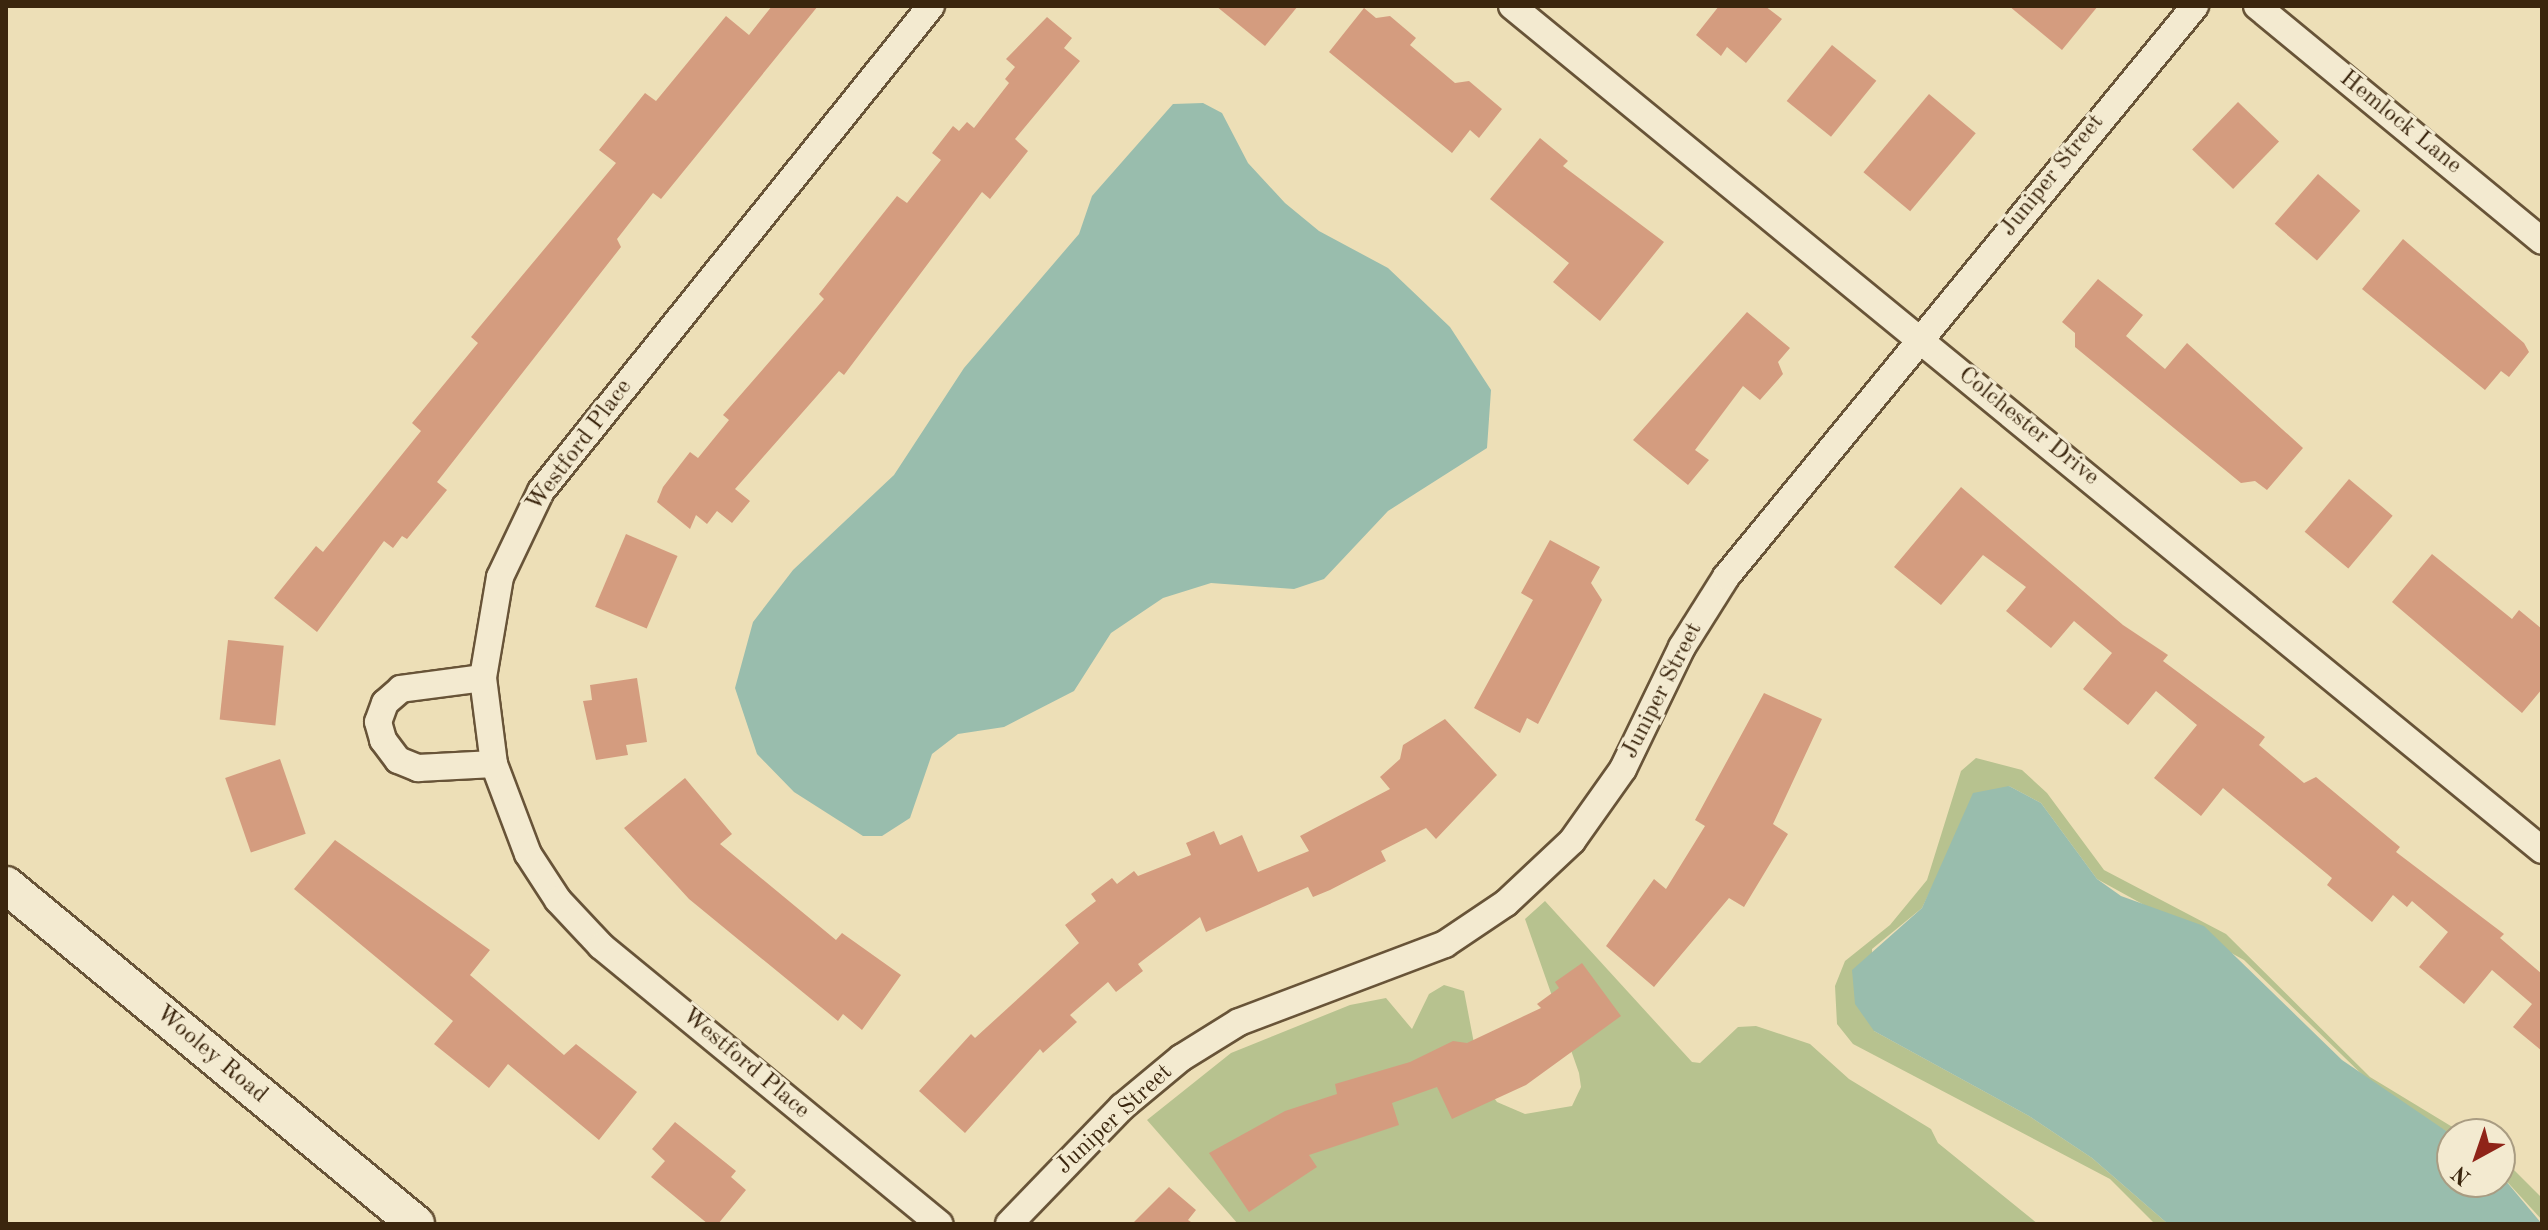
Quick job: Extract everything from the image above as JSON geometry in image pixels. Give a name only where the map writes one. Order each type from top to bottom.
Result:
[{"type":"street","name":"Westford Place","points":[[931,6],[541,491],[500,577],[483,678],[494,764],[528,854],[558,900],[601,946],[939,1224]]},
{"type":"street","name":"Colchester Drive","points":[[1512,6],[2542,850]]},
{"type":"street","name":"Juniper Street","points":[[1009,1224],[1122,1107],[1181,1058],[1239,1022],[1445,944],[1506,903],[1572,841],[1623,769],[1668,673],[1726,577],[2195,6]]},
{"type":"street","name":"Hemlock Lane","points":[[2257,6],[2542,241]]},
{"type":"street","points":[[483,678],[401,689],[378,722],[398,760],[418,768],[494,764]]},
{"type":"street","name":"Wooley Road","points":[[6,885],[416,1224]]},
{"type":"green space","points":[[1976,758],[2022,770],[2047,793],[2104,870],[2226,934],[2370,1077],[2438,1118],[2436,1125],[2376,1088],[2244,960],[2097,879],[2041,803],[2009,786],[1951,847],[1922,908],[1872,949],[1874,1031],[2029,1116],[2092,1158],[2168,1224],[2155,1224],[2110,1179],[1853,1044],[1837,1024],[1835,986],[1845,961],[1890,925],[1927,880],[1961,771]]},
{"type":"green space","points":[[1545,901],[1692,1062],[1700,1063],[1738,1027],[1756,1026],[1810,1044],[1849,1079],[1931,1129],[1938,1143],[2038,1224],[1238,1224],[1147,1120],[1231,1053],[1350,1005],[1386,998],[1412,1029],[1429,994],[1444,985],[1464,991],[1481,1080],[1497,1102],[1525,1114],[1572,1106],[1581,1087],[1579,1073],[1525,919]]},
{"type":"green space","points":[[2516,1172],[2542,1198],[2542,1220],[2516,1192]]},
{"type":"shaded area","points":[[1203,103],[1222,113],[1248,163],[1285,203],[1319,231],[1388,268],[1450,327],[1491,390],[1487,448],[1388,511],[1324,579],[1294,589],[1211,583],[1163,598],[1111,633],[1074,691],[1004,727],[958,734],[932,754],[910,818],[882,836],[863,836],[794,792],[757,754],[735,688],[753,622],[793,570],[894,475],[964,368],[1079,234],[1092,196],[1173,104]]},
{"type":"shaded area","points":[[2009,786],[2041,803],[2097,879],[2121,896],[2204,926],[2342,1060],[2436,1124],[2436,1198],[2516,1198],[2516,1193],[2542,1224],[2168,1224],[2092,1158],[2029,1116],[1874,1031],[1855,1004],[1852,970],[1922,908],[1973,793]]},
{"type":"building","points":[[772,6],[818,6],[661,199],[653,193],[617,239],[621,247],[437,482],[447,490],[407,539],[402,536],[393,548],[384,541],[317,632],[274,598],[316,546],[323,552],[421,431],[412,423],[478,343],[471,337],[616,163],[599,150],[645,93],[656,101],[726,16],[749,35]]},
{"type":"building","points":[[1216,6],[1298,6],[1265,46]]},
{"type":"building","points":[[1719,6],[1765,6],[1782,19],[1746,63],[1727,47],[1721,56],[1696,35]]},
{"type":"building","points":[[2009,6],[2098,6],[2062,50]]},
{"type":"building","points":[[1364,8],[1376,18],[1390,16],[1416,38],[1410,45],[1455,83],[1469,81],[1502,109],[1479,138],[1470,130],[1452,153],[1329,52]]},
{"type":"building","points":[[1047,17],[1072,38],[1064,48],[1080,61],[1015,139],[1028,151],[990,199],[982,192],[844,375],[839,371],[735,489],[750,501],[732,523],[717,511],[707,524],[696,515],[690,529],[657,502],[663,487],[690,452],[698,458],[729,420],[723,415],[824,299],[819,294],[897,196],[907,203],[941,160],[932,153],[953,126],[959,131],[967,122],[974,128],[1009,83],[1005,79],[1015,67],[1006,59]]},
{"type":"building","points":[[1832,45],[1876,81],[1831,137],[1787,101]]},
{"type":"building","points":[[1929,94],[1976,133],[1910,211],[1863,172]]},
{"type":"building","points":[[2238,102],[2279,142],[2233,189],[2192,149]]},
{"type":"building","points":[[1540,138],[1568,161],[1563,166],[1664,242],[1600,321],[1553,282],[1569,263],[1490,199]]},
{"type":"building","points":[[2318,174],[2360,211],[2317,261],[2275,224]]},
{"type":"building","points":[[2403,239],[2524,343],[2529,352],[2509,377],[2501,371],[2485,390],[2362,289]]},
{"type":"building","points":[[2098,279],[2143,315],[2126,336],[2165,369],[2187,343],[2303,448],[2267,490],[2255,481],[2241,483],[2075,347],[2075,333],[2062,322]]},
{"type":"building","points":[[1747,312],[1790,348],[1778,362],[1783,374],[1760,400],[1743,386],[1695,450],[1709,460],[1688,485],[1633,440]]},
{"type":"building","points":[[2349,479],[2393,516],[2348,568],[2305,532]]},
{"type":"building","points":[[1961,487],[2123,625],[2168,655],[2163,661],[2265,737],[2259,745],[2304,783],[2316,777],[2400,847],[2396,852],[2504,934],[2500,938],[2542,974],[2542,1051],[2513,1027],[2532,1004],[2492,970],[2464,1004],[2419,967],[2448,932],[2412,901],[2407,907],[2393,895],[2372,922],[2327,885],[2332,878],[2223,788],[2201,816],[2154,778],[2197,725],[2156,691],[2128,725],[2083,689],[2112,653],[2074,621],[2051,648],[2006,611],[2026,587],[1983,555],[1941,605],[1894,567]]},
{"type":"building","points":[[626,534],[678,556],[647,629],[595,607]]},
{"type":"building","points":[[1550,540],[1600,567],[1591,583],[1602,600],[1538,724],[1527,718],[1520,733],[1474,708],[1533,600],[1521,593]]},
{"type":"building","points":[[2432,554],[2512,619],[2519,610],[2542,629],[2542,689],[2522,713],[2392,602]]},
{"type":"building","points":[[228,640],[284,646],[275,725],[220,720]]},
{"type":"building","points":[[637,678],[647,742],[626,745],[628,755],[596,760],[583,701],[592,700],[590,685]]},
{"type":"building","points":[[1764,693],[1822,719],[1773,824],[1788,834],[1744,907],[1729,898],[1654,987],[1606,946],[1654,879],[1666,889],[1705,826],[1695,820]]},
{"type":"building","points":[[1445,719],[1497,775],[1436,839],[1426,828],[1381,851],[1386,861],[1313,897],[1308,887],[1206,932],[1200,917],[1138,964],[1143,971],[1116,992],[1108,982],[1070,1015],[1077,1022],[1043,1053],[1040,1049],[965,1133],[919,1091],[971,1034],[975,1038],[1079,943],[1065,925],[1096,901],[1091,894],[1112,878],[1117,884],[1134,871],[1138,876],[1191,855],[1186,843],[1214,831],[1220,845],[1242,835],[1258,872],[1309,851],[1300,836],[1390,789],[1380,777],[1400,759],[1403,745]]},
{"type":"building","points":[[280,759],[306,834],[251,853],[225,778]]},
{"type":"building","points":[[685,778],[732,834],[720,844],[836,940],[842,933],[901,975],[862,1030],[843,1014],[838,1021],[689,899],[624,828]]},
{"type":"building","points":[[335,840],[490,950],[470,975],[564,1055],[576,1044],[637,1092],[599,1140],[508,1064],[489,1088],[434,1044],[453,1021],[294,889]]},
{"type":"building","points":[[1582,963],[1621,1016],[1526,1085],[1452,1119],[1437,1087],[1392,1103],[1399,1125],[1309,1155],[1317,1167],[1249,1212],[1209,1153],[1285,1111],[1337,1094],[1335,1084],[1410,1062],[1453,1041],[1467,1043],[1541,1008],[1537,1004],[1559,988],[1555,982]]},
{"type":"building","points":[[675,1122],[736,1171],[731,1177],[746,1190],[718,1224],[708,1224],[651,1177],[665,1161],[652,1149]]},
{"type":"building","points":[[1169,1187],[1196,1210],[1188,1220],[1194,1224],[1132,1224]]}]
